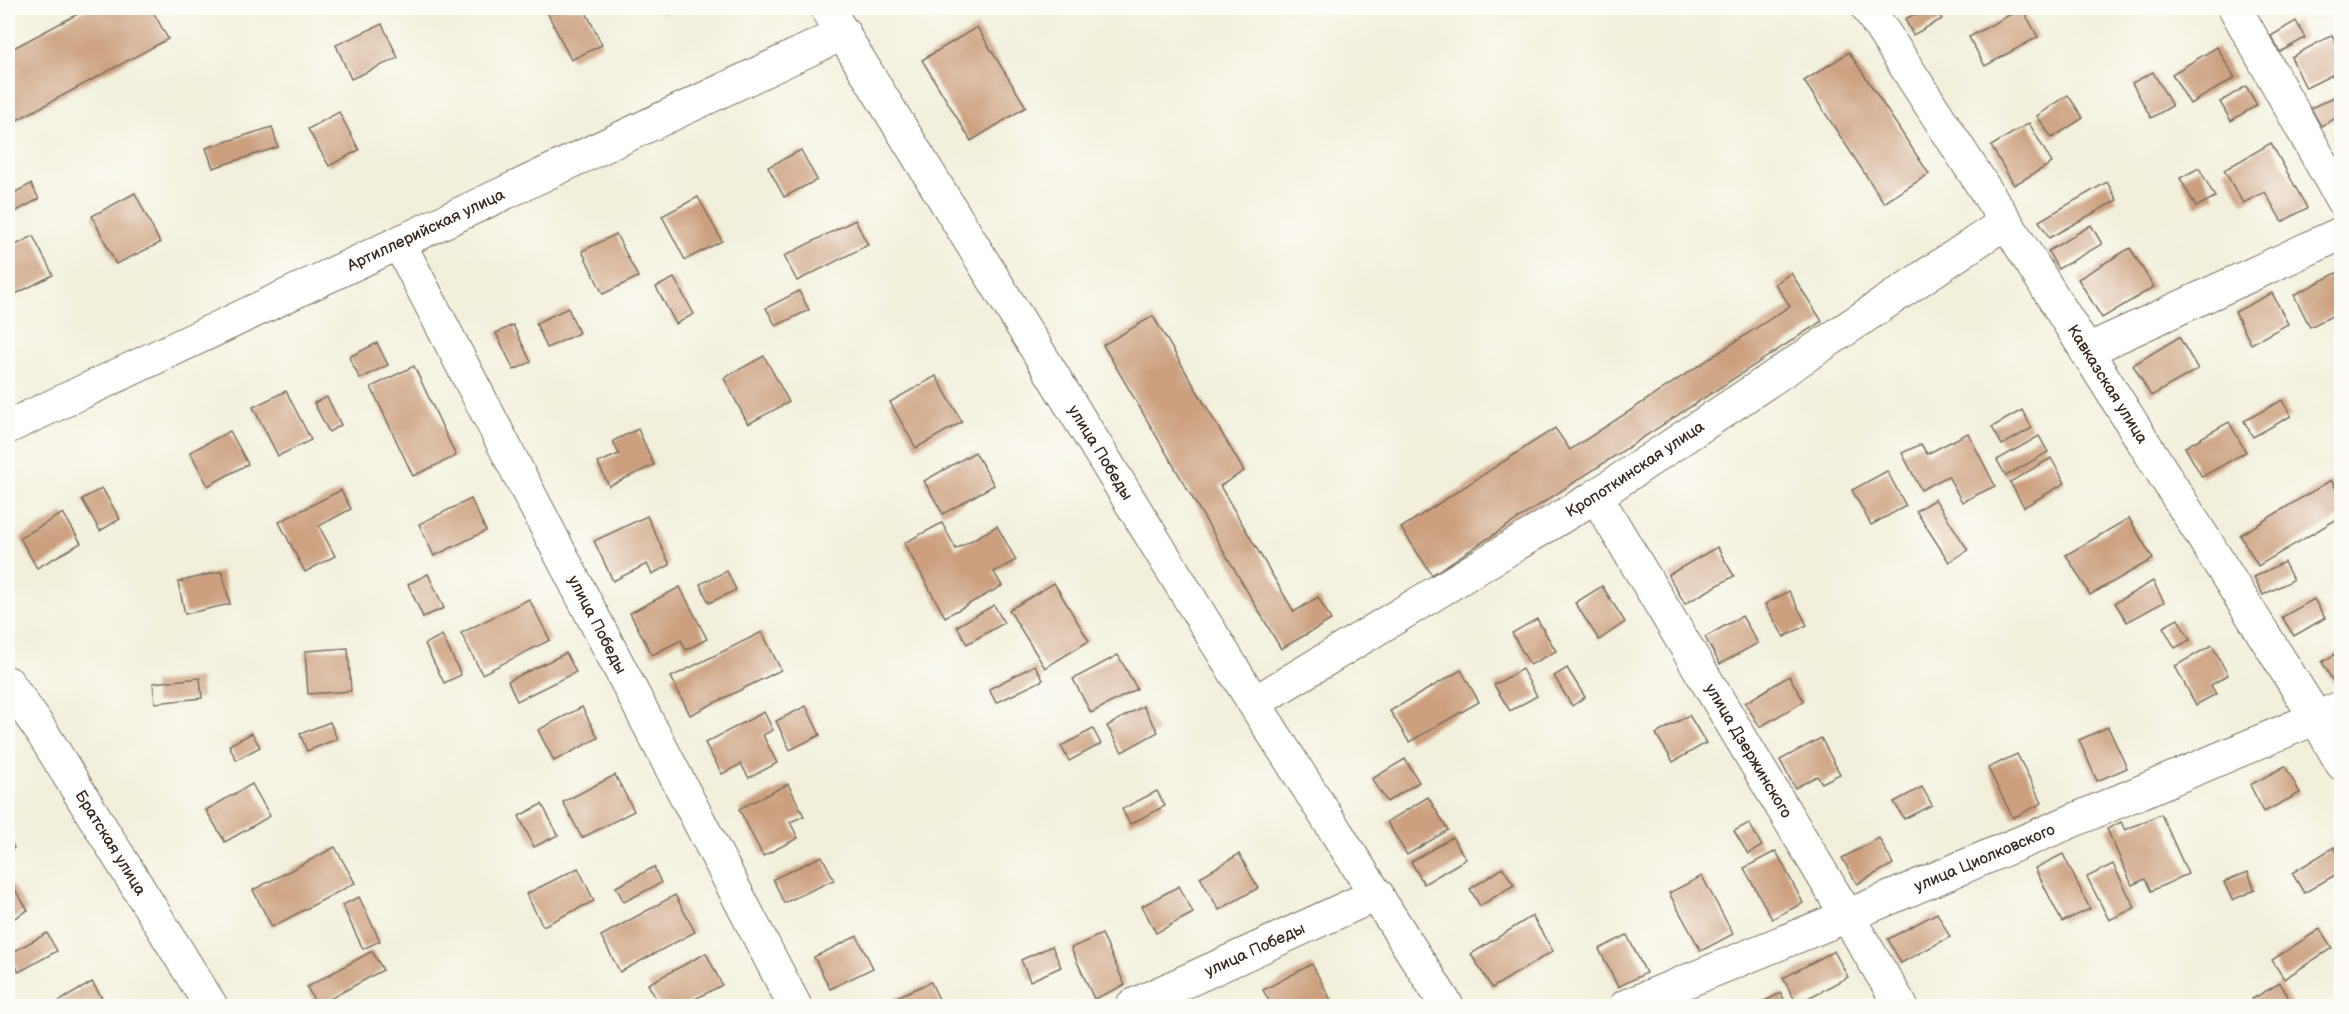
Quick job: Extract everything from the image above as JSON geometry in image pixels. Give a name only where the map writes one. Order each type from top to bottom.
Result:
[{"type":"street","name":"Кавказская улица","points":[[1868,8],[2086,351],[2329,712],[2342,764]]},
{"type":"street","points":[[2235,8],[2342,200]]},
{"type":"street","name":"Артиллерийская улица","points":[[8,427],[399,243],[836,20]]},
{"type":"street","name":"улица Победы","points":[[836,20],[1254,703],[1447,1006]]},
{"type":"street","name":"Кропоткинская улица","points":[[1254,703],[1596,496],[2006,222]]},
{"type":"street","points":[[2086,351],[2342,233]]},
{"type":"street","name":"улица Победы","points":[[399,243],[795,1006]]},
{"type":"street","name":"улица Дзержинского","points":[[1596,496],[1901,1006]]},
{"type":"street","name":"Братская улица","points":[[8,683],[42,732],[211,1006]]},
{"type":"street","name":"улица Циолковского","points":[[1626,1006],[1846,916],[2329,712]]},
{"type":"street","name":"улица Победы","points":[[1132,1006],[1377,894]]},
{"type":"building","points":[[89,8],[151,8],[168,39],[8,125],[8,51]]},
{"type":"building","points":[[545,8],[584,8],[602,45],[571,60]]},
{"type":"building","points":[[660,8],[675,8],[663,14]]},
{"type":"building","points":[[1927,8],[1935,8],[1942,19],[1913,35],[1905,19]]},
{"type":"building","points":[[2022,8],[2038,37],[1985,66],[1969,37]]},
{"type":"building","points":[[2296,21],[2305,38],[2280,52],[2271,36]]},
{"type":"building","points":[[382,24],[398,58],[351,79],[336,45]]},
{"type":"building","points":[[977,27],[1026,107],[971,141],[922,60]]},
{"type":"building","points":[[2332,35],[2342,53],[2342,70],[2306,88],[2291,57]]},
{"type":"building","points":[[2217,47],[2235,78],[2190,104],[2172,74]]},
{"type":"building","points":[[1849,52],[1929,174],[1884,203],[1804,81]]},
{"type":"building","points":[[2153,72],[2172,106],[2151,118],[2132,83]]},
{"type":"building","points":[[2246,86],[2257,105],[2231,121],[2220,102]]},
{"type":"building","points":[[2068,95],[2083,118],[2052,138],[2037,116]]},
{"type":"building","points":[[2336,96],[2342,106],[2342,115],[2321,126],[2311,108]]},
{"type":"building","points":[[339,112],[359,150],[329,166],[308,129]]},
{"type":"building","points":[[2029,123],[2052,163],[2014,185],[1991,146]]},
{"type":"building","points":[[272,127],[278,147],[213,168],[206,148]]},
{"type":"building","points":[[2342,136],[2342,150],[2336,139]]},
{"type":"building","points":[[2271,143],[2307,208],[2282,222],[2265,192],[2243,203],[2224,170]]},
{"type":"building","points":[[801,150],[817,180],[784,197],[768,167]]},
{"type":"building","points":[[2199,168],[2215,197],[2196,207],[2180,178]]},
{"type":"building","points":[[2107,182],[2117,200],[2049,238],[2039,221]]},
{"type":"building","points":[[31,184],[39,199],[13,213],[8,203],[8,196]]},
{"type":"building","points":[[135,193],[160,243],[116,264],[92,216]]},
{"type":"building","points":[[698,197],[722,241],[685,260],[662,216]]},
{"type":"building","points":[[855,220],[868,245],[797,281],[784,256]]},
{"type":"building","points":[[2091,225],[2102,244],[2058,269],[2048,251]]},
{"type":"building","points":[[616,234],[638,277],[603,294],[582,251]]},
{"type":"building","points":[[33,236],[53,275],[8,298],[8,249]]},
{"type":"building","points":[[2130,248],[2154,287],[2102,318],[2078,279]]},
{"type":"building","points":[[2342,270],[2342,311],[2310,327],[2294,295]]},
{"type":"building","points":[[1791,273],[1822,321],[1432,575],[1401,528],[1555,428],[1570,450],[1790,306],[1775,284]]},
{"type":"building","points":[[674,278],[694,314],[676,324],[656,287]]},
{"type":"building","points":[[799,291],[809,310],[776,326],[766,308]]},
{"type":"building","points":[[2272,293],[2288,324],[2251,344],[2235,312]]},
{"type":"building","points":[[568,308],[579,333],[547,348],[536,323]]},
{"type":"building","points":[[1153,316],[1244,471],[1220,486],[1294,612],[1318,597],[1331,620],[1281,649],[1103,345]]},
{"type":"building","points":[[513,325],[531,362],[514,370],[496,333]]},
{"type":"building","points":[[2179,337],[2198,369],[2151,396],[2133,365]]},
{"type":"building","points":[[377,343],[388,365],[360,379],[349,357]]},
{"type":"building","points":[[764,356],[789,402],[748,424],[724,378]]},
{"type":"building","points":[[414,366],[456,456],[413,476],[371,387]]},
{"type":"building","points":[[936,376],[962,422],[916,448],[890,402]]},
{"type":"building","points":[[286,391],[311,440],[278,456],[253,407]]},
{"type":"building","points":[[327,397],[341,425],[329,432],[314,403]]},
{"type":"building","points":[[2282,400],[2291,416],[2253,437],[2244,421]]},
{"type":"building","points":[[2022,410],[2032,428],[2002,445],[1992,427]]},
{"type":"building","points":[[2229,422],[2246,452],[2202,477],[2185,447]]},
{"type":"building","points":[[638,429],[654,465],[609,486],[598,463],[619,454],[613,441]]},
{"type":"building","points":[[230,431],[248,464],[208,486],[190,452]]},
{"type":"building","points":[[1968,433],[1995,486],[1962,502],[1948,476],[1921,490],[1902,453],[1921,444],[1927,454]]},
{"type":"building","points":[[2039,436],[2048,452],[2006,476],[1997,460]]},
{"type":"building","points":[[975,452],[994,485],[943,514],[924,481]]},
{"type":"building","points":[[2051,458],[2065,483],[2024,507],[2010,482]]},
{"type":"building","points":[[1887,471],[1906,506],[1871,525],[1852,490]]},
{"type":"building","points":[[2331,480],[2342,498],[2342,516],[2258,566],[2240,535]]},
{"type":"building","points":[[102,488],[120,519],[100,531],[82,499]]},
{"type":"building","points":[[341,490],[351,509],[319,526],[335,556],[305,572],[279,522]]},
{"type":"building","points":[[471,499],[486,531],[434,556],[419,524]]},
{"type":"building","points":[[1935,499],[1968,550],[1949,562],[1916,511]]},
{"type":"building","points":[[63,513],[81,543],[37,568],[20,538]]},
{"type":"building","points":[[647,516],[670,565],[652,574],[647,564],[613,581],[594,541]]},
{"type":"building","points":[[2129,518],[2153,559],[2090,595],[2066,555]]},
{"type":"building","points":[[942,523],[956,549],[997,526],[1016,560],[994,572],[1002,586],[945,617],[904,543]]},
{"type":"building","points":[[1717,547],[1734,576],[1685,604],[1668,575]]},
{"type":"building","points":[[2284,562],[2293,580],[2263,595],[2254,577]]},
{"type":"building","points":[[222,571],[230,604],[185,614],[178,582]]},
{"type":"building","points":[[727,571],[736,590],[709,603],[700,584]]},
{"type":"building","points":[[428,574],[444,608],[423,617],[408,584]]},
{"type":"building","points":[[2153,581],[2164,602],[2127,622],[2115,603]]},
{"type":"building","points":[[1054,583],[1089,641],[1045,668],[1009,610]]},
{"type":"building","points":[[1602,586],[1625,622],[1599,640],[1575,603]]},
{"type":"building","points":[[680,587],[707,639],[686,650],[681,640],[652,655],[630,613]]},
{"type":"building","points":[[1789,591],[1807,625],[1784,637],[1765,604]]},
{"type":"building","points":[[529,599],[550,640],[482,674],[461,633]]},
{"type":"building","points":[[2314,599],[2325,618],[2294,636],[2282,617]]},
{"type":"building","points":[[994,605],[1004,623],[967,644],[957,626]]},
{"type":"building","points":[[1742,616],[1758,643],[1720,664],[1705,637]]},
{"type":"building","points":[[1537,619],[1556,651],[1530,665],[1512,633]]},
{"type":"building","points":[[2178,619],[2190,640],[2175,648],[2163,627]]},
{"type":"building","points":[[762,632],[781,670],[690,715],[671,677]]},
{"type":"building","points":[[442,635],[461,675],[444,683],[425,644]]},
{"type":"building","points":[[2212,645],[2228,675],[2211,685],[2216,694],[2196,705],[2175,666]]},
{"type":"building","points":[[348,648],[351,691],[308,694],[305,651]]},
{"type":"building","points":[[2342,650],[2342,686],[2337,689],[2322,662]]},
{"type":"building","points":[[566,653],[576,672],[517,701],[508,681]]},
{"type":"building","points":[[1118,655],[1137,689],[1091,713],[1073,679]]},
{"type":"building","points":[[1035,665],[1043,680],[996,703],[989,689]]},
{"type":"building","points":[[1567,668],[1585,697],[1572,706],[1554,676]]},
{"type":"building","points":[[1522,669],[1537,696],[1510,711],[1494,685]]},
{"type":"building","points":[[1461,670],[1479,702],[1409,742],[1390,711]]},
{"type":"building","points":[[1789,676],[1804,701],[1760,727],[1745,703]]},
{"type":"building","points":[[200,678],[202,698],[155,703],[153,683]]},
{"type":"building","points":[[806,706],[820,735],[790,750],[776,721]]},
{"type":"building","points":[[1143,706],[1158,732],[1122,752],[1107,726]]},
{"type":"building","points":[[582,707],[598,738],[554,761],[538,730]]},
{"type":"building","points":[[764,712],[773,730],[763,735],[777,763],[749,778],[741,764],[722,774],[705,743]]},
{"type":"building","points":[[1689,715],[1706,743],[1673,762],[1656,734]]},
{"type":"building","points":[[330,722],[337,739],[307,751],[300,734]]},
{"type":"building","points":[[2108,727],[2127,768],[2097,781],[2079,740]]},
{"type":"building","points":[[1093,729],[1101,744],[1069,761],[1061,746]]},
{"type":"building","points":[[252,733],[260,747],[236,760],[229,745]]},
{"type":"building","points":[[1821,738],[1840,774],[1822,783],[1817,776],[1795,788],[1780,760]]},
{"type":"building","points":[[2017,754],[2042,803],[2013,818],[1988,768]]},
{"type":"building","points":[[1405,759],[1419,782],[1387,802],[1372,779]]},
{"type":"building","points":[[2285,766],[2300,793],[2264,812],[2250,785]]},
{"type":"building","points":[[615,775],[634,811],[582,838],[563,802]]},
{"type":"building","points":[[252,784],[270,816],[225,842],[206,810]]},
{"type":"building","points":[[788,784],[804,816],[790,822],[798,838],[763,856],[739,809]]},
{"type":"building","points":[[1922,787],[1932,805],[1904,819],[1894,802]]},
{"type":"building","points":[[1157,791],[1165,806],[1130,824],[1122,809]]},
{"type":"building","points":[[1428,797],[1448,830],[1407,855],[1387,822]]},
{"type":"building","points":[[542,804],[558,835],[534,847],[519,816]]},
{"type":"building","points":[[2161,814],[2188,874],[2151,891],[2145,879],[2132,885],[2107,829],[2121,822],[2125,830]]},
{"type":"building","points":[[1749,823],[1762,846],[1748,854],[1734,831]]},
{"type":"building","points":[[8,836],[14,848],[8,852]]},
{"type":"building","points":[[1452,837],[1466,859],[1424,884],[1411,862]]},
{"type":"building","points":[[1879,838],[1893,864],[1857,884],[1842,858]]},
{"type":"building","points":[[335,847],[355,883],[272,927],[253,890]]},
{"type":"building","points":[[2334,847],[2342,860],[2342,871],[2304,893],[2292,873]]},
{"type":"building","points":[[1776,851],[1803,903],[1772,919],[1744,868]]},
{"type":"building","points":[[1239,854],[1258,888],[1219,910],[1200,877]]},
{"type":"building","points":[[2063,854],[2090,909],[2062,922],[2035,868]]},
{"type":"building","points":[[822,856],[834,880],[784,903],[773,879]]},
{"type":"building","points":[[2113,864],[2135,908],[2109,920],[2087,877]]},
{"type":"building","points":[[654,867],[661,883],[624,902],[616,887]]},
{"type":"building","points":[[578,868],[594,901],[543,926],[526,894]]},
{"type":"building","points":[[1503,868],[1514,885],[1480,906],[1470,889]]},
{"type":"building","points":[[2248,872],[2255,890],[2232,900],[2224,882]]},
{"type":"building","points":[[1702,876],[1733,934],[1701,951],[1669,893]]},
{"type":"building","points":[[10,882],[28,910],[8,922],[8,884]]},
{"type":"building","points":[[1179,886],[1193,913],[1156,933],[1142,906]]},
{"type":"building","points":[[675,895],[695,932],[620,972],[601,936]]},
{"type":"building","points":[[359,897],[380,941],[363,949],[342,905]]},
{"type":"building","points":[[1937,913],[1950,937],[1901,963],[1888,939]]},
{"type":"building","points":[[1532,916],[1553,951],[1492,988],[1471,954]]},
{"type":"building","points":[[2320,929],[2332,948],[2284,979],[2272,960]]},
{"type":"building","points":[[47,933],[57,951],[19,972],[9,954]]},
{"type":"building","points":[[1102,934],[1125,985],[1094,999],[1071,948]]},
{"type":"building","points":[[1627,935],[1646,973],[1618,987],[1599,949]]},
{"type":"building","points":[[857,936],[873,968],[830,989],[814,957]]},
{"type":"building","points":[[1052,946],[1061,967],[1030,981],[1021,960]]},
{"type":"building","points":[[372,951],[383,970],[317,1006],[307,987]]},
{"type":"building","points":[[1834,951],[1848,977],[1797,1004],[1783,978]]},
{"type":"building","points":[[706,953],[722,985],[682,1006],[660,1006],[648,984]]},
{"type":"building","points":[[1312,964],[1334,1006],[1272,1006],[1263,990]]},
{"type":"building","points":[[92,982],[107,1006],[51,1006]]},
{"type":"building","points":[[931,982],[942,1006],[896,1006],[892,999]]},
{"type":"building","points":[[2280,983],[2293,1006],[2256,1006],[2252,999]]},
{"type":"building","points":[[1781,993],[1787,1006],[1754,1006]]}]
